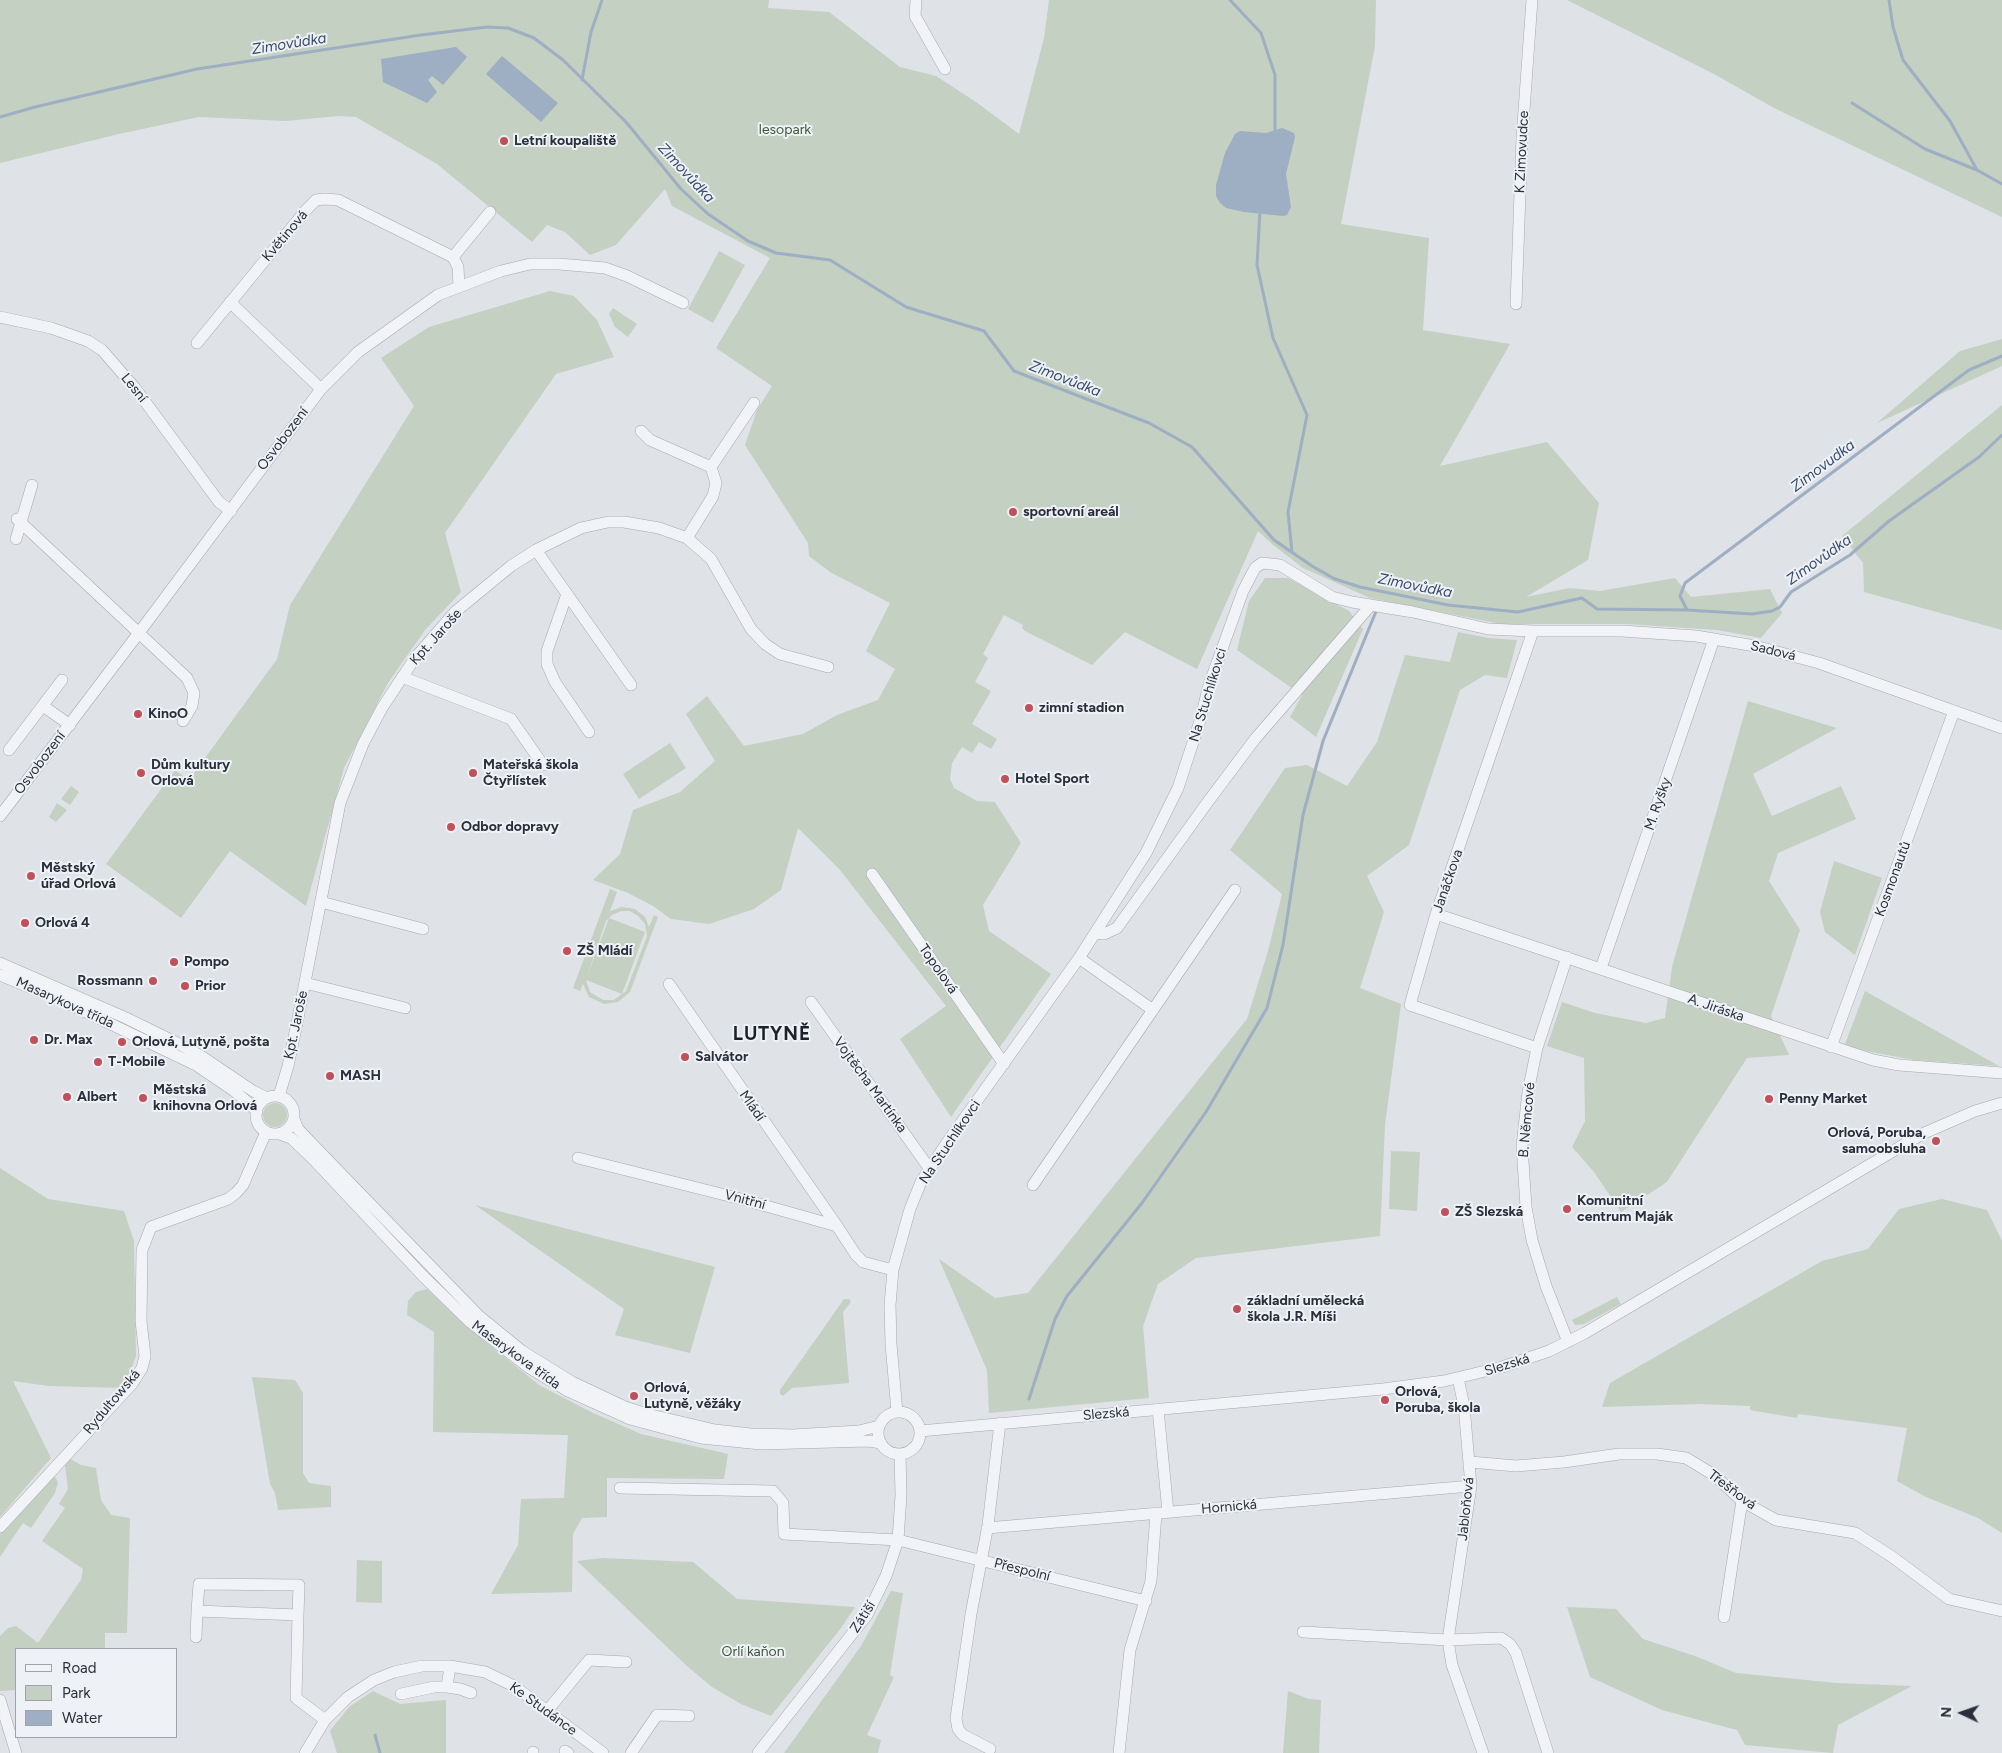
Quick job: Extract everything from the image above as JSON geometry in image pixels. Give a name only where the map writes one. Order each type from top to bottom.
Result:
[{"type":"street","points":[[916,0],[914,16],[945,69]]},
{"type":"street","name":"K Zimovudce","points":[[1516,304],[1522,138],[1532,0]]},
{"type":"street","name":"Květinová","points":[[197,343],[316,200],[338,200],[453,257]]},
{"type":"street","points":[[459,286],[458,267],[453,257],[490,212]]},
{"type":"street","name":"Osvobození","points":[[0,816],[321,389],[358,352],[438,295],[501,270],[530,264],[587,265],[619,272],[683,303]]},
{"type":"street","points":[[230,302],[321,389]]},
{"type":"street","name":"Lesní","points":[[0,317],[51,328],[88,341],[102,350],[135,388],[219,502],[230,511]]},
{"type":"street","points":[[711,467],[754,404]]},
{"type":"street","points":[[641,431],[650,440],[711,467],[716,483],[713,496],[688,538]]},
{"type":"street","points":[[16,539],[19,521],[32,485]]},
{"type":"street","points":[[19,521],[187,678],[194,693],[192,706],[183,721]]},
{"type":"street","name":"Kpt. Jaroše","points":[[273,1097],[288,1066],[329,854],[344,791],[363,744],[382,708],[415,658],[455,612],[510,566],[536,550],[580,528],[608,522],[624,522],[659,528],[688,538],[711,559],[751,629],[765,644],[780,654],[828,667]]},
{"type":"street","points":[[536,550],[631,685]]},
{"type":"street","name":"Na Stuchlíkovci","points":[[897,1412],[891,1344],[890,1305],[893,1270],[910,1209],[921,1182],[929,1168],[1079,958],[1146,854],[1178,788],[1200,721],[1209,685],[1243,591],[1255,568],[1262,563],[1280,565],[1332,597],[1414,612],[1488,629],[1533,632]]},
{"type":"street","points":[[567,594],[547,651],[547,664],[555,682],[589,732]]},
{"type":"street","points":[[1096,933],[1104,934],[1117,928],[1207,802],[1255,739],[1371,605]]},
{"type":"street","name":"Sadová","points":[[1533,632],[1622,631],[1714,639],[1756,646],[1819,663],[2002,728]]},
{"type":"street","name":"Janáčkova","points":[[1533,632],[1436,914],[1410,1005],[1537,1048]]},
{"type":"street","name":"M. Ryšky","points":[[1601,968],[1714,639]]},
{"type":"street","points":[[402,677],[511,719],[543,766]]},
{"type":"street","points":[[9,750],[62,680]]},
{"type":"street","points":[[43,706],[70,725]]},
{"type":"street","name":"Kosmonautů","points":[[1831,1047],[1954,711]]},
{"type":"street","name":"Topolová","points":[[872,874],[1004,1064]]},
{"type":"street","points":[[1034,1186],[1234,890]]},
{"type":"street","points":[[321,902],[422,929]]},
{"type":"street","name":"A. Jiráska","points":[[1436,914],[1873,1060],[1900,1065],[2002,1073]]},
{"type":"street","name":"B. Němcové","points":[[1567,957],[1537,1048],[1528,1092],[1522,1146],[1526,1208],[1532,1240],[1546,1286],[1568,1342]]},
{"type":"street","points":[[1079,958],[1153,1010]]},
{"type":"street","name":"Masarykova třída","points":[[0,963],[126,1018],[201,1056],[253,1091],[273,1097]]},
{"type":"street","name":"Masarykova třída","points":[[0,975],[73,1006],[196,1065],[234,1090],[257,1112]]},
{"type":"street","points":[[305,983],[405,1008]]},
{"type":"street","name":"Mládí","points":[[669,984],[837,1226]]},
{"type":"street","name":"Vojtěcha Martínka","points":[[811,1002],[929,1168]]},
{"type":"street","points":[[273,1097],[286,1099],[292,1105],[294,1120],[288,1129],[280,1134],[266,1132],[258,1123],[257,1112],[260,1104],[273,1097]]},
{"type":"street","name":"Slezská","points":[[920,1431],[1383,1389],[1458,1378],[1520,1361],[1568,1342],[1639,1303],[1914,1138],[1955,1119],[2002,1103]]},
{"type":"street","name":"Masarykova třída","points":[[294,1120],[298,1129],[480,1316],[522,1351],[578,1385],[625,1407],[680,1423],[722,1431],[793,1435],[859,1431],[879,1426]]},
{"type":"street","name":"Rydultowská","points":[[0,1528],[132,1384],[142,1368],[145,1356],[140,1321],[142,1250],[151,1227],[228,1199],[236,1194],[243,1185],[266,1132]]},
{"type":"street","name":"Masarykova třída","points":[[280,1134],[291,1138],[312,1158],[423,1276],[470,1322],[528,1367],[568,1391],[630,1419],[677,1433],[710,1439],[782,1445],[860,1441],[880,1443]]},
{"type":"street","name":"Vnitřní","points":[[578,1158],[745,1200],[837,1226]]},
{"type":"street","points":[[837,1226],[856,1255],[863,1262],[893,1270]]},
{"type":"street","name":"Jabloňová","points":[[1458,1378],[1464,1406],[1471,1486],[1448,1640],[1452,1665],[1483,1753]]},
{"type":"street","points":[[1158,1409],[1168,1512]]},
{"type":"street","points":[[897,1412],[910,1415],[915,1419],[920,1431],[917,1444],[913,1449],[900,1454],[888,1451],[880,1443],[878,1436],[879,1426],[887,1416],[897,1412]]},
{"type":"street","points":[[990,1748],[963,1735],[958,1729],[956,1718],[987,1528],[1000,1423]]},
{"type":"street","name":"Zátiší","points":[[758,1753],[867,1615],[886,1576],[898,1540],[901,1495],[900,1454]]},
{"type":"street","name":"Třešňová","points":[[1470,1462],[1516,1466],[1564,1462],[1619,1454],[1657,1454],[1686,1458],[1714,1474],[1742,1501],[1776,1520],[1855,1533],[1891,1556],[1948,1599],[2002,1611]]},
{"type":"street","name":"Hornická","points":[[987,1528],[1471,1486]]},
{"type":"street","name":"Přespolní","points":[[620,1488],[773,1491],[783,1503],[784,1534],[898,1540],[1146,1601]]},
{"type":"street","points":[[1724,1617],[1742,1501]]},
{"type":"street","points":[[1119,1753],[1130,1650],[1151,1581],[1156,1513]]},
{"type":"street","points":[[196,1638],[199,1584],[299,1585],[296,1698],[325,1720]]},
{"type":"street","points":[[197,1611],[298,1615]]},
{"type":"street","points":[[1303,1632],[1448,1640],[1501,1638],[1510,1644],[1516,1653],[1548,1753]]},
{"type":"street","points":[[548,1710],[589,1660],[626,1662]]},
{"type":"street","name":"Ke Studánce","points":[[305,1753],[325,1720],[348,1697],[374,1680],[422,1666],[450,1666],[485,1672],[514,1686],[604,1753]]},
{"type":"street","points":[[448,1688],[450,1666]]},
{"type":"street","points":[[401,1694],[434,1687],[460,1688],[471,1692]]},
{"type":"street","points":[[0,1700],[16,1753]]},
{"type":"street","points":[[630,1753],[657,1715],[689,1716]]},
{"type":"green space","name":"lesopark","points":[[0,0],[769,0],[768,8],[829,12],[900,67],[936,76],[976,102],[1019,134],[1044,38],[1049,0],[1376,0],[1375,46],[1341,224],[1429,238],[1423,330],[1510,344],[1440,466],[1547,442],[1599,503],[1588,560],[1526,597],[1570,588],[1600,591],[1675,578],[1691,597],[1770,589],[1782,613],[1761,638],[1717,630],[1627,624],[1501,624],[1370,598],[1303,568],[1258,531],[1197,669],[1125,632],[1092,665],[1025,631],[1022,628],[1023,625],[1004,615],[983,654],[988,658],[975,682],[991,691],[972,724],[997,739],[991,749],[979,742],[972,753],[962,747],[952,763],[950,779],[954,788],[977,801],[995,802],[1021,843],[983,905],[989,931],[1051,974],[951,1117],[900,1039],[946,1006],[840,870],[798,828],[781,890],[754,909],[709,924],[671,919],[653,906],[628,893],[593,880],[620,854],[633,810],[680,792],[715,761],[686,714],[707,696],[744,746],[803,734],[837,715],[878,700],[895,669],[866,651],[890,603],[830,572],[809,556],[808,543],[745,445],[757,410],[772,386],[716,348],[770,258],[672,206],[665,189],[616,245],[590,255],[565,232],[547,225],[532,242],[437,164],[356,117],[338,116],[286,121],[199,117],[0,163]]},
{"type":"green space","points":[[1567,0],[2002,0],[2002,217],[1774,108],[1714,74]]},
{"type":"green space","points":[[719,251],[745,265],[713,323],[688,309]]},
{"type":"green space","points":[[550,291],[574,296],[597,320],[614,357],[556,374],[445,533],[461,592],[425,630],[388,683],[344,768],[306,906],[230,851],[181,918],[106,864],[175,770],[189,780],[277,659],[290,605],[414,406],[381,358],[429,327]]},
{"type":"green space","points":[[613,308],[637,324],[628,337],[615,327],[609,314]]},
{"type":"green space","points":[[2002,339],[2002,366],[1877,423],[1960,351]]},
{"type":"green space","points":[[2002,405],[2002,630],[1864,592],[1863,563],[1842,536]]},
{"type":"green space","points":[[1265,578],[1288,578],[1349,611],[1363,629],[1316,737],[1290,717],[1302,695],[1237,650],[1249,601]]},
{"type":"green space","points":[[1458,632],[1488,638],[1517,640],[1507,678],[1485,675],[1460,690],[1409,845],[1367,876],[1384,912],[1360,988],[1401,1004],[1385,1125],[1380,1236],[1196,1258],[1158,1284],[1143,1326],[1149,1398],[989,1413],[987,1370],[939,1259],[995,1298],[1028,1293],[1247,1019],[1268,951],[1282,894],[1230,850],[1285,768],[1307,765],[1347,786],[1377,742],[1405,655],[1450,662]]},
{"type":"green space","points":[[1748,701],[1837,728],[1753,774],[1772,816],[1841,786],[1856,819],[1778,853],[1769,881],[1800,930],[1771,1016],[1789,1055],[1747,1058],[1667,1182],[1621,1212],[1594,1172],[1572,1147],[1585,1121],[1584,1058],[1547,1046],[1562,1002],[1595,1013],[1646,1023],[1665,1018],[1672,967]]},
{"type":"green space","points":[[670,743],[686,768],[639,799],[623,774]]},
{"type":"green space","points":[[71,786],[79,792],[70,805],[61,799]]},
{"type":"green space","points":[[57,803],[67,810],[56,822],[49,817]]},
{"type":"green space","points":[[1834,861],[1882,878],[1855,955],[1825,932],[1820,912]]},
{"type":"green space","points":[[610,889],[617,892],[610,911],[622,907],[635,909],[645,917],[649,927],[654,915],[658,917],[630,992],[618,1002],[604,1004],[589,997],[583,984],[580,991],[573,988]],"holes":[[[621,911],[630,911],[645,924],[647,936],[626,991],[622,994],[645,932],[609,918]],[[609,918],[586,979],[606,921]],[[586,980],[622,994],[614,1000],[603,1000],[590,992]]]},
{"type":"green space","points":[[1865,991],[1999,1066],[1914,1060],[1844,1047]]},
{"type":"green space","points":[[275,1103],[283,1107],[287,1115],[283,1123],[275,1127],[267,1123],[263,1115],[267,1107]]},
{"type":"green space","points":[[1391,1151],[1420,1152],[1417,1211],[1389,1209]]},
{"type":"green space","points":[[0,1168],[48,1199],[124,1211],[134,1241],[136,1356],[124,1388],[49,1386],[13,1381],[51,1458],[0,1517]]},
{"type":"green space","points":[[1942,1199],[1987,1210],[2002,1241],[2002,1533],[1978,1518],[1926,1497],[1897,1481],[1907,1428],[1798,1414],[1797,1418],[1750,1410],[1750,1406],[1700,1404],[1602,1407],[1610,1383],[1822,1261],[1868,1249],[1899,1209]]},
{"type":"green space","points":[[475,1205],[715,1267],[690,1353],[615,1335],[624,1309]]},
{"type":"green space","points":[[427,1289],[477,1335],[539,1385],[591,1412],[641,1434],[728,1454],[724,1479],[607,1478],[607,1517],[582,1518],[573,1534],[572,1592],[491,1594],[518,1545],[521,1499],[564,1498],[568,1435],[433,1432],[434,1332],[407,1315],[408,1301],[416,1292]]},
{"type":"green space","points":[[1617,1297],[1621,1304],[1584,1324],[1575,1325],[1572,1320]]},
{"type":"green space","points":[[844,1299],[849,1299],[851,1302],[843,1312],[849,1383],[792,1388],[783,1396],[780,1394],[780,1390]]},
{"type":"green space","points":[[252,1377],[295,1380],[303,1393],[303,1473],[309,1483],[331,1486],[331,1507],[278,1510],[275,1493],[270,1484]]},
{"type":"green space","points":[[69,1458],[81,1465],[96,1468],[101,1500],[111,1515],[130,1518],[127,1633],[105,1633],[105,1648],[15,1648],[15,1690],[0,1691],[0,1636],[8,1628],[16,1626],[38,1643],[81,1580],[83,1569],[42,1541],[65,1508],[59,1504],[68,1489],[65,1465]]},
{"type":"green space","points":[[52,1476],[56,1478],[58,1483],[55,1493],[31,1528],[23,1523],[0,1557],[0,1534],[47,1477]]},
{"type":"green space","name":"Orlí kaňon","points":[[603,1558],[693,1562],[737,1599],[855,1607],[841,1628],[771,1716],[741,1704],[712,1687],[688,1667],[577,1561]]},
{"type":"green space","points":[[357,1560],[382,1561],[382,1603],[356,1602]]},
{"type":"green space","points":[[891,1591],[903,1593],[890,1675],[894,1677],[867,1735],[881,1740],[878,1753],[784,1753],[861,1646]]},
{"type":"green space","points":[[1567,1607],[1616,1609],[1643,1639],[1695,1656],[1736,1673],[1836,1683],[1912,1686],[1838,1725],[1833,1753],[1745,1745],[1737,1730],[1662,1710],[1590,1677]]},
{"type":"green space","points":[[373,1691],[400,1704],[446,1700],[446,1753],[337,1753],[330,1731],[349,1707]]},
{"type":"green space","points":[[1288,1691],[1309,1699],[1321,1700],[1319,1753],[1283,1753]]},
{"type":"water","points":[[456,47],[467,57],[443,85],[432,76],[428,80],[437,92],[427,103],[383,82],[381,59]]},
{"type":"water","points":[[502,56],[558,103],[541,122],[486,74]]},
{"type":"water","points":[[1282,128],[1294,133],[1295,137],[1286,174],[1291,207],[1287,215],[1244,212],[1226,208],[1216,196],[1216,185],[1225,153],[1235,134],[1240,131],[1266,133]]},
{"type":"waterway","points":[[582,80],[591,32],[602,0]]},
{"type":"waterway","points":[[1230,0],[1261,33],[1275,75],[1275,133]]},
{"type":"waterway","points":[[1889,0],[1893,27],[1903,60],[1950,121],[1977,170]]},
{"type":"waterway","name":"Zimovůdka","points":[[0,117],[197,69],[421,35],[487,27],[508,28],[534,38],[563,60],[626,122],[681,189],[708,214],[748,241],[776,253],[830,260],[906,307],[984,331],[1014,371],[1149,423],[1192,447],[1274,540],[1335,579],[1360,587],[1448,605],[1518,612],[1582,598],[1597,609],[1687,610],[1752,614],[1772,611],[1780,607],[1791,592],[1850,555],[1889,521],[1979,457],[2002,435]]},
{"type":"waterway","points":[[1852,103],[1925,149],[1977,170],[2002,184]]},
{"type":"waterway","points":[[1260,210],[1257,265],[1273,338],[1307,415],[1288,512],[1292,552]]},
{"type":"waterway","name":"Zimovudka","points":[[1687,610],[1680,596],[1685,583],[1969,370],[2002,356]]},
{"type":"waterway","points":[[1029,1399],[1055,1319],[1067,1296],[1142,1203],[1206,1112],[1267,1008],[1283,945],[1303,815],[1323,741],[1377,609]]},
{"type":"waterway","points":[[375,1735],[380,1753]]},
{"type":"place","name":"Letní koupaliště","points":[[504,141]]},
{"type":"place","name":"sportovní areál","points":[[1013,512]]},
{"type":"place","name":"zimní stadion","points":[[1029,708]]},
{"type":"place","name":"KinoO","points":[[138,714]]},
{"type":"place","name":"Dům kultury Orlová","points":[[141,773]]},
{"type":"place","name":"Mateřská škola Čtyřlístek","points":[[473,773]]},
{"type":"place","name":"Hotel Sport","points":[[1005,779]]},
{"type":"place","name":"Odbor dopravy","points":[[451,827]]},
{"type":"place","name":"Městský úřad Orlová","points":[[31,876]]},
{"type":"place","name":"Orlová 4","points":[[25,923]]},
{"type":"place","name":"ZŠ Mládí","points":[[567,951]]},
{"type":"place","name":"Pompo","points":[[174,962]]},
{"type":"place","name":"Rossmann","points":[[153,981]]},
{"type":"place","name":"Prior","points":[[185,986]]},
{"type":"place","name":"Dr. Max","points":[[34,1040]]},
{"type":"place","name":"Orlová, Lutyně, pošta","points":[[122,1042]]},
{"type":"place","name":"Salvátor","points":[[685,1057]]},
{"type":"place","name":"T-Mobile","points":[[98,1062]]},
{"type":"place","name":"MASH","points":[[330,1076]]},
{"type":"place","name":"Albert","points":[[67,1097]]},
{"type":"place","name":"Městská knihovna Orlová","points":[[143,1098]]},
{"type":"place","name":"Penny Market","points":[[1769,1099]]},
{"type":"place","name":"Orlová, Poruba, samoobsluha","points":[[1936,1141]]},
{"type":"place","name":"Komunitní centrum Maják","points":[[1567,1209]]},
{"type":"place","name":"ZŠ Slezská","points":[[1445,1212]]},
{"type":"place","name":"základní umělecká škola J.R. Míši","points":[[1237,1309]]},
{"type":"place","name":"Orlová, Lutyně, věžáky","points":[[634,1396]]},
{"type":"place","name":"Orlová, Poruba, škola","points":[[1385,1400]]},
{"type":"district","name":"LUTYNĚ","points":[[772,1034]]}]
